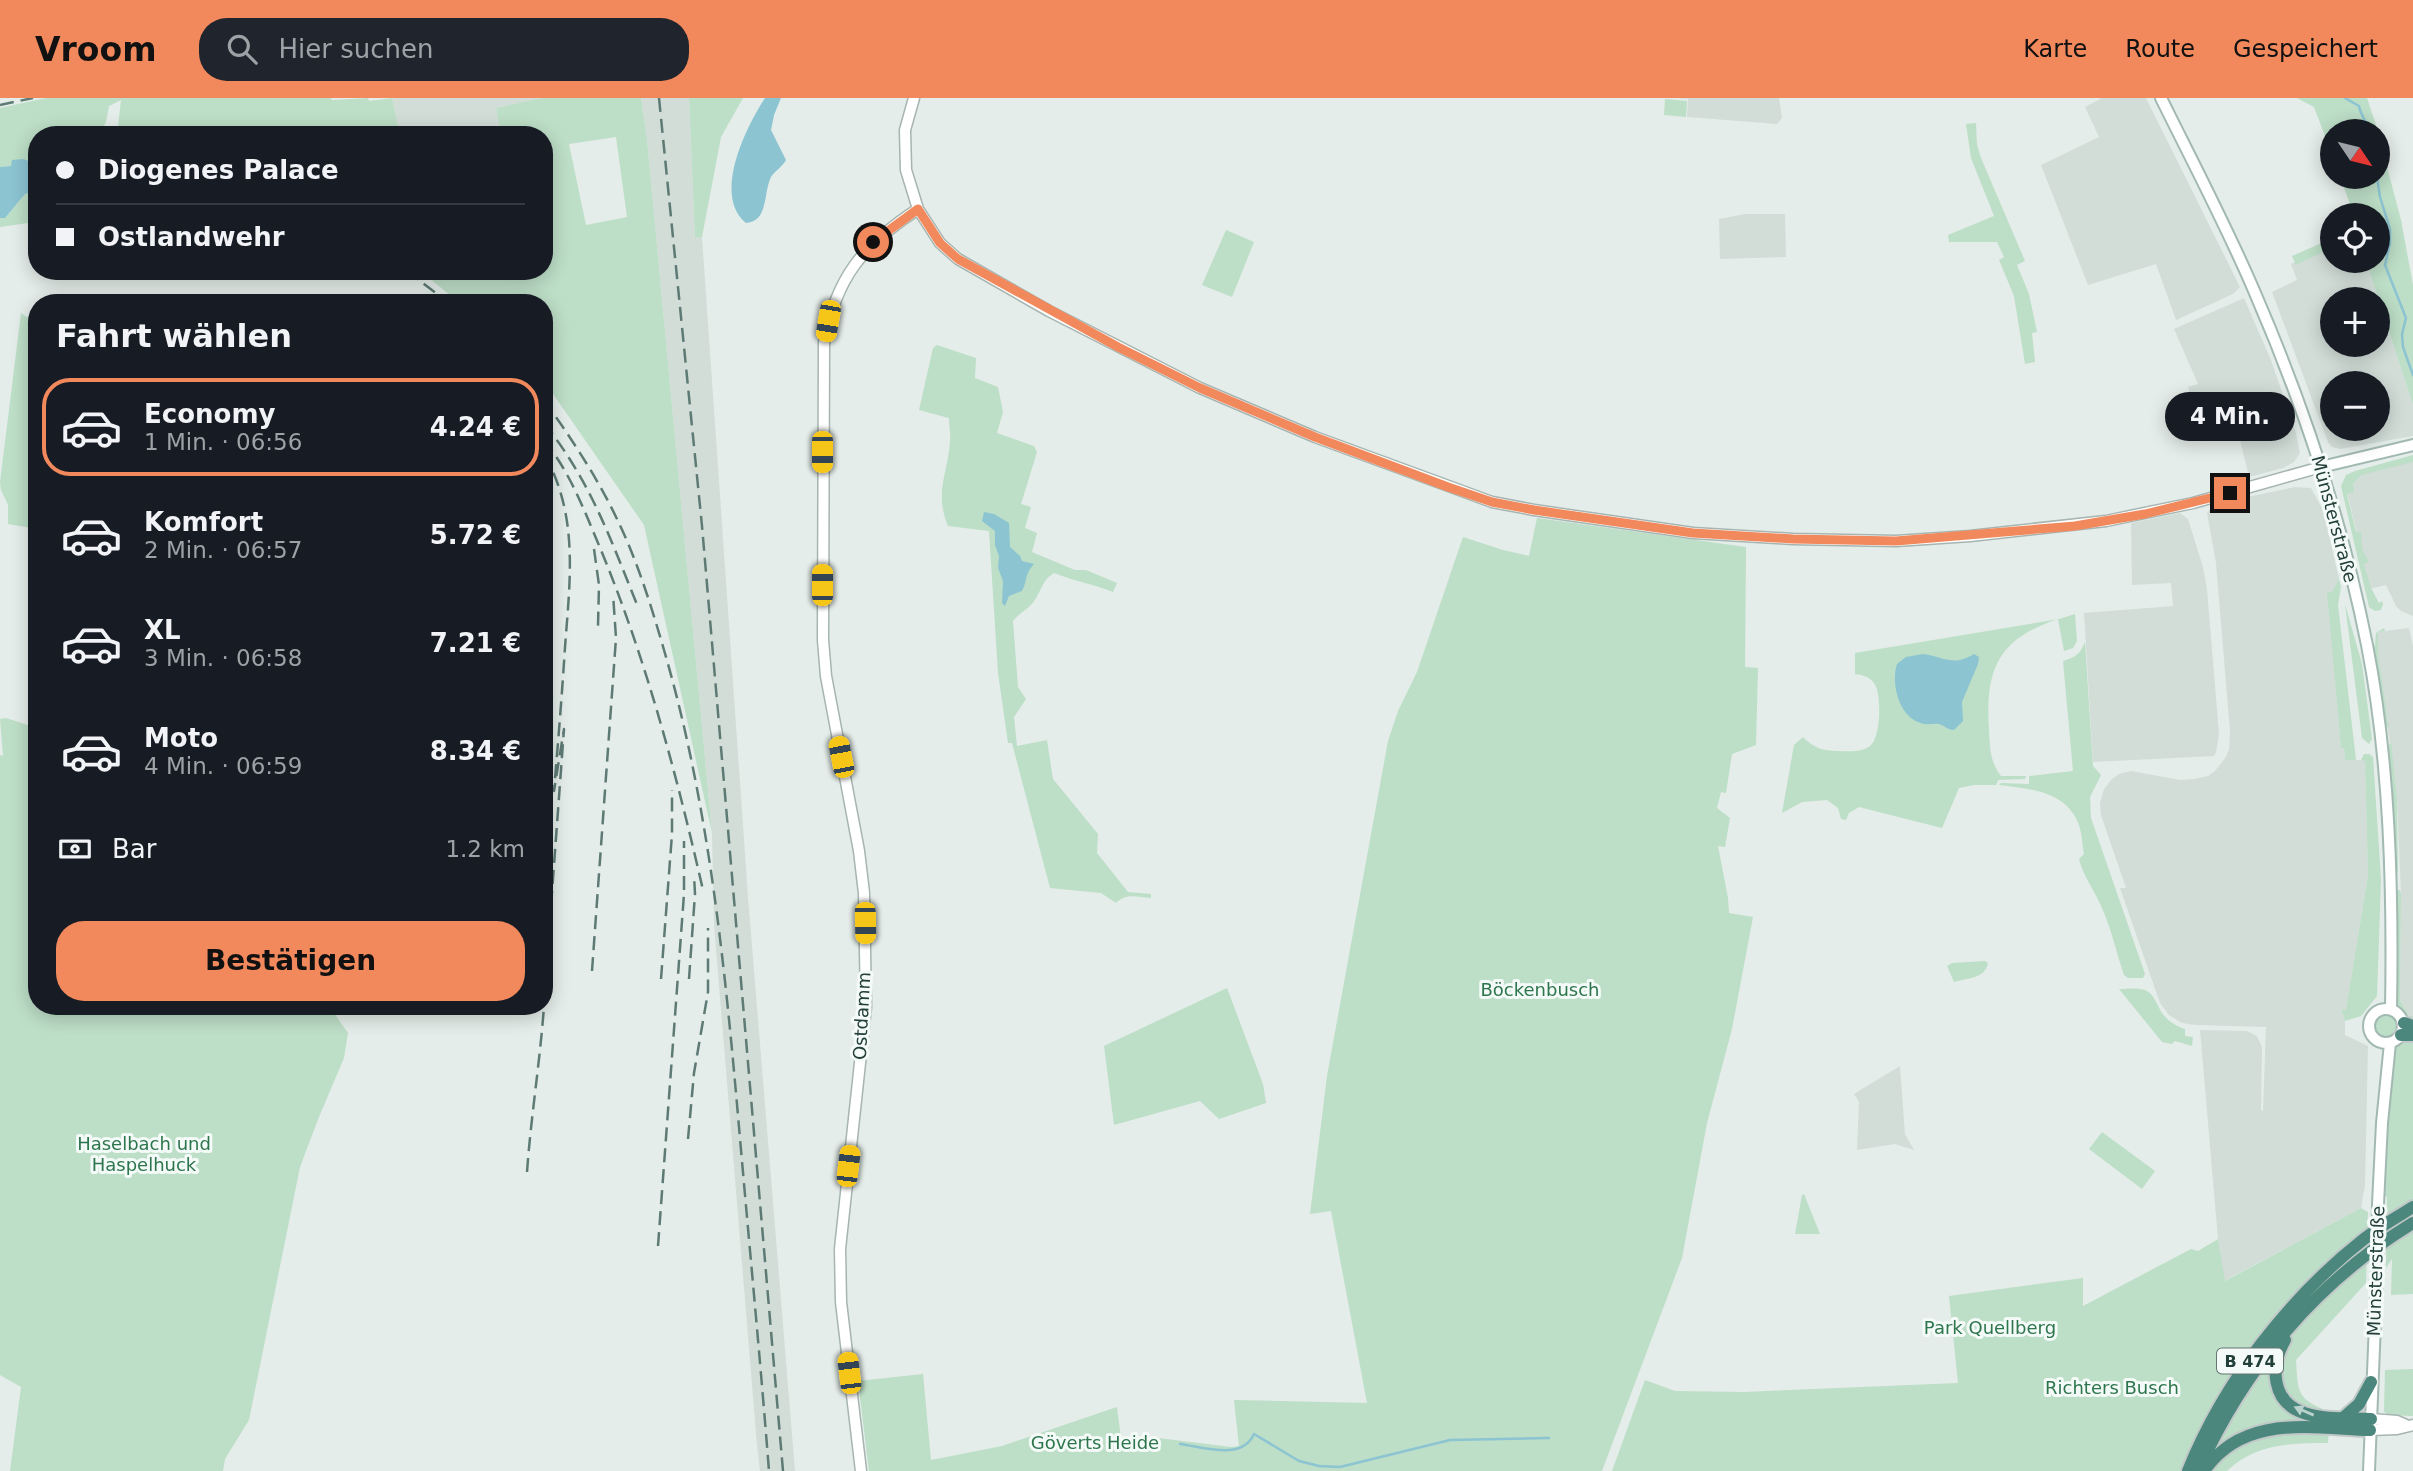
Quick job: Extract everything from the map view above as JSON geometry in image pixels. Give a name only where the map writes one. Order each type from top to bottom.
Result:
[{"type":"highway","name":"B 474","points":[[2188,1471],[2227,1395],[2287,1314],[2334,1265],[2365,1238],[2413,1207]]},
{"type":"highway","name":"B 474","points":[[2198,1471],[2239,1393],[2285,1329],[2364,1255],[2413,1223]]},
{"type":"highway","points":[[2317,1298],[2289,1332],[2277,1352],[2274,1372],[2278,1389],[2287,1402],[2302,1413],[2371,1424]]},
{"type":"highway","points":[[2343,1418],[2359,1404],[2371,1382]]},
{"type":"highway","points":[[2204,1471],[2225,1446],[2256,1431],[2371,1424]]},
{"type":"main road","name":"Münsterstraße","points":[[2161,98],[2254,290],[2289,375],[2321,467],[2367,645],[2386,809],[2390,927],[2387,1009]]},
{"type":"main road","points":[[2321,467],[2413,444]]},
{"type":"main road","points":[[2387,1009],[2399,1014],[2404,1032],[2378,1041],[2370,1032],[2374,1013],[2387,1009]]},
{"type":"main road","name":"Münsterstraße","points":[[2382,1123],[2404,1032]]},
{"type":"main road","name":"Münsterstraße","points":[[2369,1471],[2382,1123],[2381,1051],[2378,1041]]},
{"type":"street","points":[[914,98],[905,130],[906,170],[918,209],[940,243],[958,259],[1106,341],[1200,388],[1315,437],[1492,502],[1693,533],[1896,541],[2106,521],[2193,503],[2321,467]]},
{"type":"street","name":"Ostdamm","points":[[860,1471],[841,1302],[840,1249],[866,1007],[865,923],[859,850],[826,676],[823,640],[824,343],[831,313],[851,270],[873,242],[918,209]]},
{"type":"street","points":[[2371,1424],[2397,1421],[2409,1425]]},
{"type":"shaded area","points":[[392,98],[541,98],[496,108],[499,126],[398,126]]},
{"type":"shaded area","points":[[641,98],[689,98],[695,238],[702,237],[748,897],[795,1471],[760,1471],[757,1445],[714,925],[712,833]]},
{"type":"shaded area","points":[[1676,98],[1779,98],[1782,118],[1777,124],[1687,117],[1688,99]]},
{"type":"shaded area","points":[[2102,98],[2146,98],[2240,287],[2233,294],[2176,320],[2156,264],[2088,285],[2041,165],[2099,137],[2085,107]]},
{"type":"shaded area","points":[[1745,214],[1785,214],[1786,257],[1720,259],[1719,219]]},
{"type":"shaded area","points":[[2320,250],[2320,273],[2370,273],[2374,287],[2320,287],[2320,357],[2390,357],[2390,335],[2413,405],[2413,436],[2390,440],[2390,371],[2320,371],[2320,421],[2272,292],[2297,280],[2291,264]]},
{"type":"shaded area","points":[[2244,298],[2271,360],[2296,433],[2300,453],[2294,462],[2283,468],[2249,477],[2235,419],[2198,428],[2188,387],[2198,384],[2174,329]]},
{"type":"shaded area","points":[[2385,441],[2340,449],[2332,447],[2328,442]]},
{"type":"shaded area","points":[[2413,456],[2413,616],[2396,606],[2386,585],[2370,589],[2345,483],[2346,479]]},
{"type":"shaded area","points":[[2295,487],[2311,488],[2323,510],[2339,579],[2332,593],[2328,593],[2341,748],[2344,748],[2345,760],[2365,760],[2368,875],[2346,1011],[2341,1010],[2345,1021],[2345,1035],[2368,1046],[2365,1185],[2361,1208],[2224,1281],[2200,1030],[2247,1031],[2257,1036],[2262,1047],[2263,1111],[2266,1027],[2182,1023],[2169,1015],[2160,1003],[2120,888],[2126,888],[2101,815],[2100,803],[2104,789],[2119,774],[2131,771],[2180,780],[2194,779],[2208,776],[2226,757],[2230,731],[2216,563],[2207,513],[2214,504]]},
{"type":"shaded area","points":[[2180,513],[2188,519],[2207,589],[2219,734],[2216,752],[2214,756],[2093,762],[2084,613],[2173,606],[2171,583],[2132,585],[2131,523]]},
{"type":"shaded area","points":[[2409,628],[2413,646],[2413,1016],[2409,1016],[2400,1000],[2401,894],[2397,798],[2378,654],[2378,632]]},
{"type":"shaded area","points":[[1900,1066],[1905,1134],[1914,1150],[1895,1144],[1857,1150],[1859,1102],[1854,1094]]},
{"type":"green space","points":[[46,98],[368,98],[369,101],[392,98],[398,126],[118,126],[121,100],[109,106],[104,126],[28,126],[28,161],[0,167],[0,108]]},
{"type":"green space","points":[[541,98],[641,98],[712,833],[644,525],[553,394],[553,294],[449,294],[431,280],[553,280],[553,126],[499,126],[496,108]],"holes":[[[616,137],[627,217],[586,225],[569,144]]]},
{"type":"green space","points":[[689,98],[743,98],[721,137],[702,237],[695,238]]},
{"type":"green space","points":[[2297,98],[2367,98],[2374,119],[2320,119],[2320,123],[2314,107]]},
{"type":"green space","points":[[1665,99],[1687,101],[1686,117],[1664,115]]},
{"type":"green space","points":[[1976,123],[1977,145],[1981,158],[2025,261],[2017,265],[2029,294],[2037,332],[2032,333],[2035,362],[2025,364],[2014,296],[1999,260],[2004,257],[1997,242],[1949,242],[1948,235],[1994,216],[1971,158],[1966,124]]},
{"type":"green space","points":[[2390,178],[2413,285],[2413,405],[2390,335],[2390,287],[2374,287],[2370,273],[2390,273],[2390,203],[2350,203],[2344,189],[2390,189]]},
{"type":"green space","points":[[28,193],[28,223],[0,227],[0,218],[5,218]]},
{"type":"green space","points":[[1226,230],[1254,242],[1232,297],[1202,285]]},
{"type":"green space","points":[[2320,244],[2320,253],[2296,265],[2292,256]]},
{"type":"green space","points":[[21,313],[28,318],[28,527],[8,524],[8,505],[0,482]]},
{"type":"green space","points":[[937,345],[976,358],[975,378],[998,387],[1003,412],[997,433],[1034,446],[1037,452],[1021,504],[1031,507],[1025,528],[1037,533],[1032,552],[1075,570],[1086,570],[1117,583],[1113,592],[1054,573],[1045,582],[1032,604],[1013,621],[1018,687],[1026,699],[1014,717],[1017,746],[1047,740],[1053,779],[1098,834],[1097,853],[1128,892],[1151,894],[1151,898],[1128,897],[1116,903],[1101,893],[1050,888],[1012,743],[1008,743],[998,673],[989,531],[948,526],[942,493],[949,453],[949,418],[919,410],[933,348]]},
{"type":"green space","points":[[2413,455],[2413,462],[2361,475],[2353,484],[2354,492],[2347,494],[2356,532],[2361,532],[2362,549],[2369,562],[2364,564],[2371,588],[2379,603],[2382,601],[2383,604],[2381,610],[2375,611],[2369,607],[2341,486],[2346,475],[2355,471]]},
{"type":"green space","name":"Böckenbusch","points":[[1537,518],[1746,547],[1745,667],[1758,668],[1756,745],[1732,754],[1726,793],[1721,792],[1717,808],[1730,818],[1725,847],[1718,846],[1729,913],[1753,917],[1732,1029],[1707,1123],[1682,1258],[1602,1471],[869,1471],[858,1381],[923,1374],[931,1460],[1002,1446],[1117,1407],[1121,1439],[1124,1441],[1150,1437],[1231,1447],[1239,1446],[1234,1400],[1367,1403],[1331,1211],[1310,1214],[1327,1076],[1388,741],[1398,711],[1417,672],[1463,537],[1529,556]]},
{"type":"green space","points":[[2339,579],[2341,587],[2338,605],[2356,760],[2345,760],[2344,748],[2341,748],[2327,592],[2332,592]]},
{"type":"green space","points":[[2345,604],[2362,664],[2372,739],[2369,744],[2362,738]]},
{"type":"green space","points":[[2075,614],[2077,641],[2073,648],[2064,651],[2058,619]]},
{"type":"green space","points":[[2057,619],[2021,636],[2009,647],[1993,673],[1988,709],[1991,754],[2001,776],[2026,776],[2025,779],[1998,780],[1996,785],[1959,788],[1942,828],[1859,807],[1849,813],[1846,820],[1841,819],[1838,808],[1827,800],[1802,802],[1782,813],[1794,745],[1803,737],[1815,746],[1833,751],[1859,751],[1874,741],[1879,715],[1877,688],[1865,676],[1855,674],[1855,653]]},
{"type":"green space","points":[[2384,628],[2385,631],[2378,632],[2378,654],[2389,729],[2383,721],[2373,646],[2376,633]]},
{"type":"green space","points":[[2085,642],[2093,766],[2101,775],[2090,797],[2091,818],[2145,974],[2143,978],[2128,978],[2124,975],[2105,916],[2079,859],[2084,854],[2081,832],[2071,810],[2063,802],[2044,793],[1999,785],[2029,784],[2029,776],[2073,771],[2063,661],[2077,654]]},
{"type":"green space","name":"Haselbach und Haspelhuck","points":[[6,718],[28,725],[28,1015],[335,1015],[348,1033],[344,1058],[300,1167],[249,1420],[225,1459],[223,1471],[10,1471],[21,1387],[0,1375],[0,755],[3,756],[0,719]]},
{"type":"green space","points":[[2391,742],[2397,798],[2398,873],[2395,873],[2386,750]]},
{"type":"green space","points":[[2364,754],[2373,757],[2381,880],[2377,996],[2361,1016],[2345,1021],[2341,1010],[2346,1010],[2368,875],[2365,761],[2361,760]]},
{"type":"green space","points":[[2396,890],[2400,890],[2401,894],[2400,1000],[2409,1016],[2413,1016],[2413,1024],[2405,1019],[2396,1006]]},
{"type":"green space","points":[[1952,963],[1988,963],[1986,968],[1979,975],[1954,982],[1947,966]]},
{"type":"green space","points":[[1227,988],[1263,1084],[1266,1103],[1219,1119],[1200,1101],[1114,1125],[1104,1046]]},
{"type":"green space","points":[[2119,989],[2137,989],[2151,994],[2168,1020],[2185,1029],[2185,1036],[2193,1037],[2192,1046],[2175,1041],[2172,1044],[2162,1042]]},
{"type":"green space","points":[[2387,1014],[2396,1017],[2399,1026],[2396,1035],[2387,1038],[2378,1035],[2375,1026],[2378,1017]]},
{"type":"green space","points":[[2413,1038],[2413,1201],[2387,1218],[2385,1196],[2388,1120],[2395,1045],[2401,1040]]},
{"type":"green space","points":[[2102,1132],[2155,1171],[2142,1189],[2089,1149]]},
{"type":"green space","points":[[1804,1194],[1820,1234],[1795,1234]]},
{"type":"green space","name":"Richters Busch","points":[[2361,1208],[2368,1212],[2366,1283],[2296,1360],[2301,1394],[2311,1403],[2330,1412],[2328,1443],[2287,1445],[2261,1450],[2227,1471],[1612,1471],[1645,1380],[1675,1391],[1744,1392],[1958,1383],[1949,1296],[2083,1278],[2083,1306],[2191,1249],[2198,1251],[2218,1239],[2225,1281]]},
{"type":"green space","points":[[2413,1227],[2413,1294],[2391,1295],[2392,1259],[2386,1268],[2386,1245]]},
{"type":"green space","points":[[2413,1369],[2413,1416],[2387,1415],[2384,1411],[2385,1370]]},
{"type":"water","points":[[765,98],[781,98],[771,130],[786,160],[771,177],[762,212],[753,221],[746,223],[736,211],[732,196],[732,179],[742,143]]},
{"type":"water","points":[[12,160],[28,161],[28,193],[5,218],[0,218],[0,167],[11,166]]},
{"type":"water","points":[[984,512],[994,514],[1009,523],[1010,547],[1022,561],[1034,564],[1022,591],[1009,596],[1005,606],[1002,603],[1003,581],[998,568],[995,531],[982,521]]},
{"type":"water","points":[[1923,654],[1954,661],[1974,654],[1979,657],[1962,702],[1963,721],[1954,730],[1939,724],[1918,722],[1905,712],[1901,705],[1895,680],[1897,664],[1906,657]]},
{"type":"waterway","points":[[2345,98],[2359,106],[2364,119]]},
{"type":"waterway","points":[[2379,189],[2390,229],[2385,265],[2406,318],[2402,334],[2403,347],[2413,375]]},
{"type":"waterway","points":[[1180,1444],[1232,1450],[1248,1442],[1254,1434],[1299,1461],[1340,1467],[1450,1440],[1549,1438]]},
{"type":"railway","points":[[0,105],[33,98]]},
{"type":"railway","points":[[659,98],[702,526],[783,1471]]},
{"type":"railway","points":[[419,280],[437,294]]},
{"type":"railway","points":[[553,413],[592,473],[631,550],[664,650],[693,767],[713,886],[728,1007],[769,1471]]},
{"type":"railway","points":[[553,435],[587,489],[638,607]]},
{"type":"railway","points":[[553,453],[581,503],[615,585],[645,671],[682,802],[703,890]]},
{"type":"railway","points":[[553,473],[563,500],[570,573],[554,791],[564,729],[553,879]]},
{"type":"railway","points":[[594,549],[599,585],[598,626]]},
{"type":"railway","points":[[592,971],[616,638],[613,594]]},
{"type":"railway","points":[[661,979],[672,834],[672,790]]},
{"type":"railway","points":[[658,1246],[684,894],[684,841]]},
{"type":"railway","points":[[689,979],[694,875]]},
{"type":"railway","points":[[688,1139],[694,1073],[708,992],[708,928]]},
{"type":"railway","points":[[527,1172],[543,1015]]},
{"type":"route","points":[[873,242],[918,209],[940,243],[975,270],[1200,388],[1315,437],[1448,487],[1492,502],[1534,510],[1693,533],[1896,541],[2075,526],[2145,514],[2230,493]]},
{"type":"park label","name":"Park Quellberg","points":[[1990,1328]]},
{"type":"park label","name":"Göverts Heide","points":[[1095,1443]]}]
